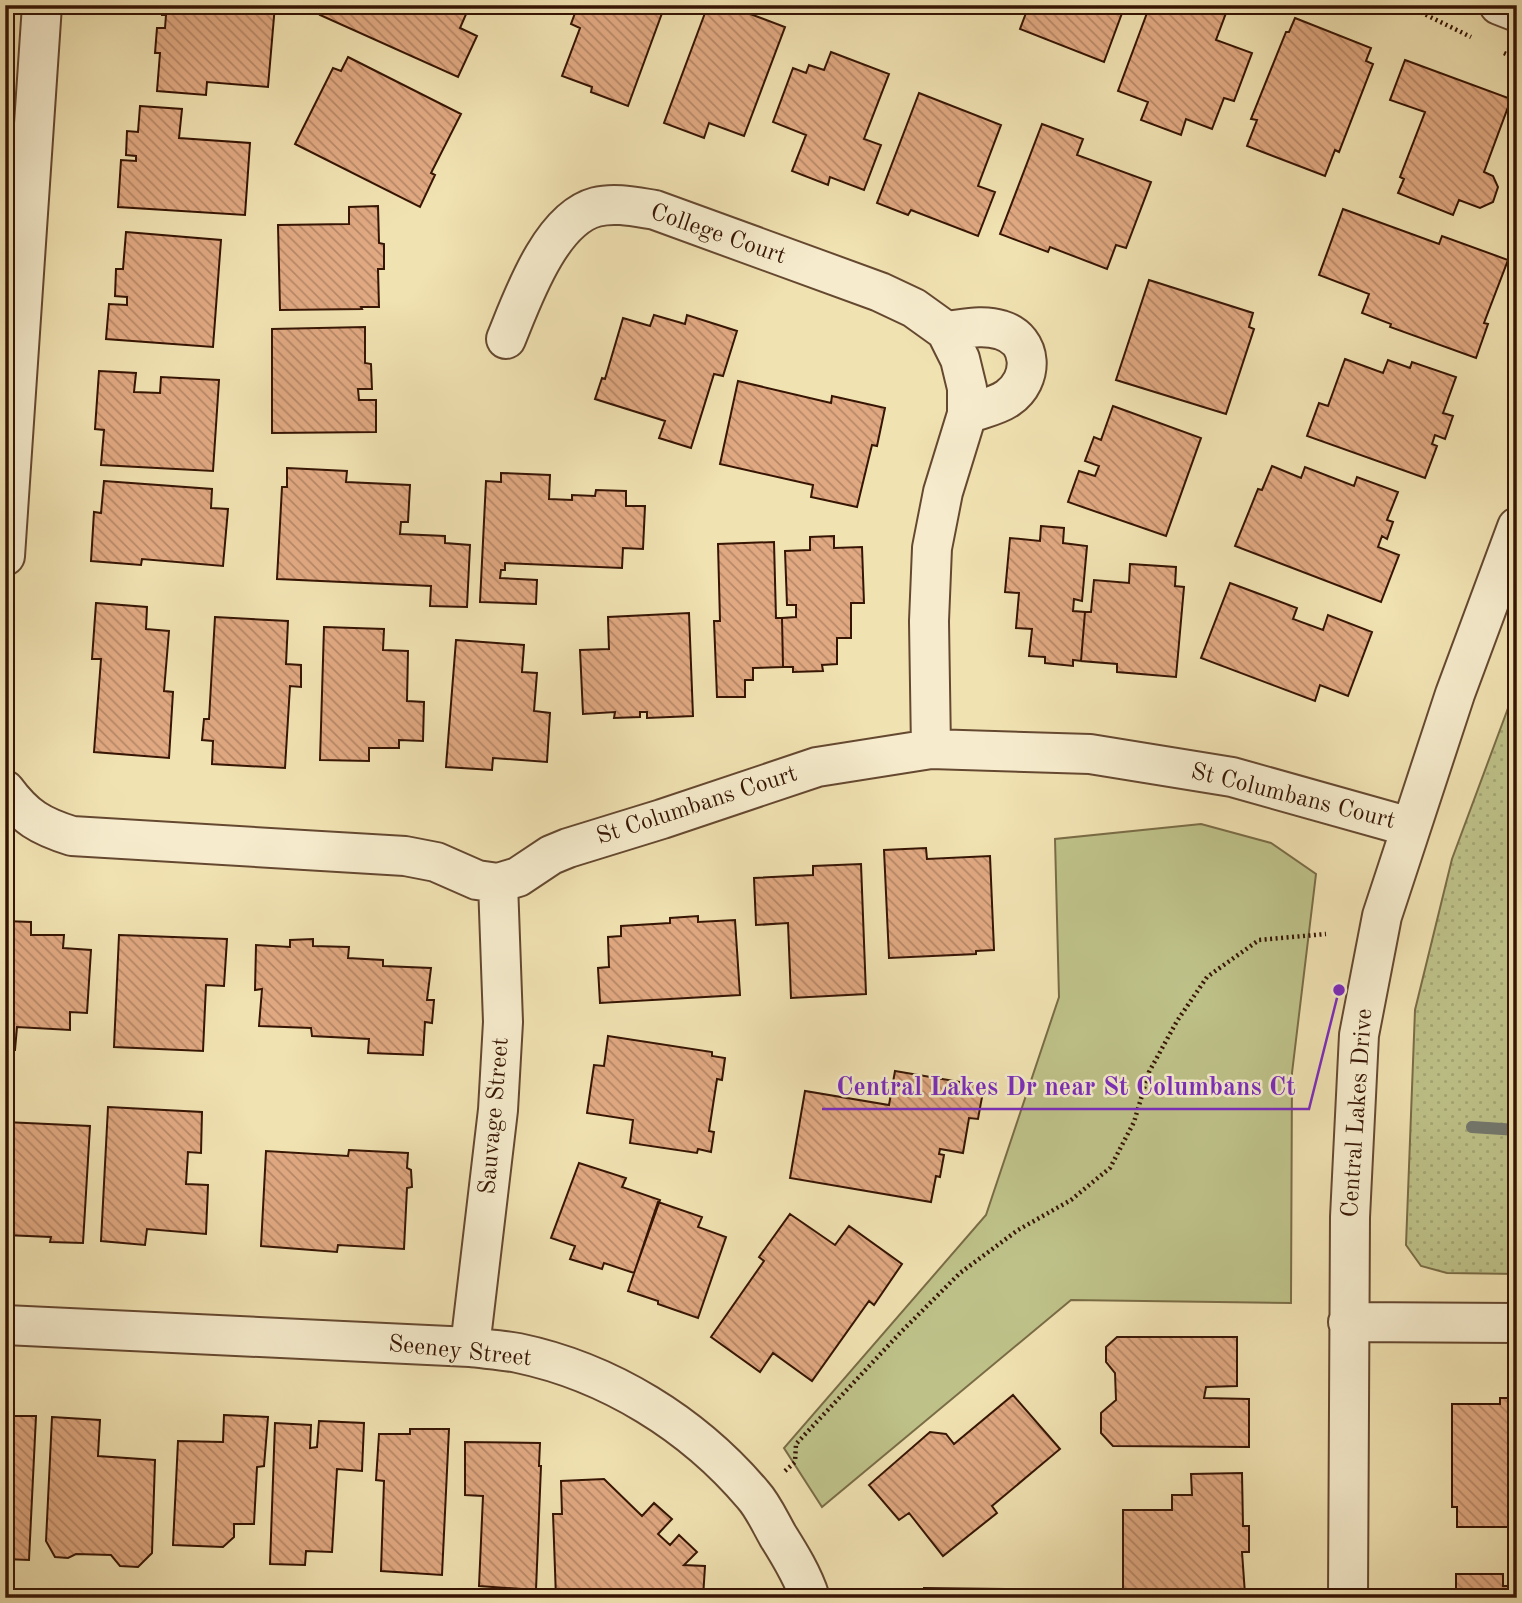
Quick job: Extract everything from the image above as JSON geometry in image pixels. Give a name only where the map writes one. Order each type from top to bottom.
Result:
[{"type":"street","points":[[5,556],[42,5]]},
{"type":"street","points":[[1499,5],[1517,12]]},
{"type":"street","name":"College Court","points":[[506,339],[533,274],[552,242],[569,223],[594,207],[628,205],[655,210],[880,292],[914,308],[946,331],[960,359],[967,388],[967,414],[943,492],[932,548],[929,621],[931,749]]},
{"type":"street","points":[[946,331],[984,327],[1002,330],[1016,338],[1026,352],[1027,369],[1021,386],[1007,399],[967,414]]},
{"type":"street","name":"Central Lakes Drive","points":[[1348,1598],[1348,1322],[1351,1180],[1359,1035],[1382,916],[1455,694],[1517,527]]},
{"type":"street","name":"St Columbans Court","points":[[498,883],[518,877],[551,855],[568,848],[817,766],[931,749],[1103,756],[1232,777],[1410,827]]},
{"type":"street","points":[[5,790],[20,810],[45,827],[72,836],[405,856],[436,862],[477,880],[498,883]]},
{"type":"street","name":"Sauvage Street","points":[[470,1347],[498,1110],[503,1022],[498,883]]},
{"type":"street","points":[[1348,1322],[1517,1323]]},
{"type":"street","name":"Seeney Street","points":[[5,1325],[470,1347],[518,1353],[572,1369],[626,1391],[674,1421],[716,1457],[755,1496],[810,1598]]},
{"type":"path","points":[[1406,5],[1477,40]]},
{"type":"path","points":[[1500,51],[1517,59]]},
{"type":"path","points":[[779,1476],[796,1462],[796,1444],[960,1273],[1018,1230],[1071,1200],[1110,1168],[1134,1122],[1149,1072],[1177,1021],[1207,977],[1259,940],[1326,934]]},
{"type":"green space","points":[[1517,684],[1517,1274],[1447,1273],[1421,1266],[1406,1245],[1415,1010],[1452,859]]},
{"type":"green space","points":[[1201,824],[1271,843],[1316,874],[1292,1073],[1291,1303],[1071,1300],[822,1507],[784,1448],[986,1215],[1059,997],[1055,839]]},
{"type":"building","points":[[162,5],[275,5],[268,87],[207,82],[206,95],[157,91],[160,53],[155,53],[157,28],[165,28],[166,15],[162,15]]},
{"type":"building","points":[[325,5],[470,5],[460,28],[477,36],[458,77],[320,15]]},
{"type":"building","points":[[578,5],[665,5],[628,106],[591,92],[592,87],[562,76],[580,28],[571,24]]},
{"type":"building","points":[[708,5],[726,5],[785,27],[744,136],[709,123],[704,138],[664,123]]},
{"type":"building","points":[[1029,5],[1125,5],[1104,62],[1020,29]]},
{"type":"building","points":[[1150,5],[1215,5],[1213,8],[1226,13],[1216,40],[1252,53],[1234,101],[1224,98],[1212,129],[1186,119],[1181,135],[1141,120],[1148,102],[1118,91]]},
{"type":"building","points":[[1295,18],[1371,48],[1366,61],[1373,64],[1339,152],[1335,150],[1325,176],[1247,146],[1257,120],[1251,119],[1286,32],[1289,32]]},
{"type":"building","points":[[831,52],[889,74],[864,139],[881,145],[864,190],[830,177],[828,185],[792,171],[806,135],[773,122],[793,68],[806,73],[809,65],[824,70]]},
{"type":"building","points":[[348,57],[461,114],[431,173],[435,175],[420,207],[295,144],[333,68],[341,71]]},
{"type":"building","points":[[1405,60],[1511,99],[1484,172],[1493,176],[1498,187],[1493,202],[1480,208],[1459,200],[1453,215],[1398,193],[1404,179],[1400,177],[1425,112],[1390,100]]},
{"type":"building","points":[[919,93],[1001,125],[978,186],[995,192],[978,236],[911,210],[908,215],[877,203]]},
{"type":"building","points":[[140,106],[182,109],[179,138],[250,143],[245,215],[118,207],[121,160],[136,161],[136,156],[126,155],[127,131],[138,132]]},
{"type":"building","points":[[1042,124],[1083,139],[1077,155],[1151,182],[1126,248],[1116,245],[1107,269],[1050,247],[1048,252],[1000,234]]},
{"type":"building","points":[[378,206],[379,243],[384,244],[384,269],[378,269],[379,307],[280,310],[278,225],[349,224],[349,207]]},
{"type":"building","points":[[1343,209],[1439,244],[1442,236],[1508,260],[1484,323],[1488,324],[1476,358],[1390,327],[1391,324],[1362,313],[1369,294],[1319,275]]},
{"type":"building","points":[[126,232],[221,240],[213,347],[106,339],[109,304],[127,305],[127,297],[115,296],[116,269],[123,269]]},
{"type":"building","points":[[1149,280],[1253,313],[1249,327],[1254,329],[1226,414],[1116,380]]},
{"type":"building","points":[[654,315],[685,324],[687,315],[737,331],[723,376],[714,374],[691,448],[659,438],[665,421],[595,399],[602,378],[605,379],[623,318],[650,326]]},
{"type":"building","points":[[365,327],[365,363],[371,364],[372,389],[358,389],[359,400],[376,400],[376,432],[272,433],[272,329]]},
{"type":"building","points":[[1345,359],[1383,373],[1388,360],[1410,368],[1412,362],[1456,377],[1443,413],[1453,416],[1445,439],[1435,435],[1432,444],[1437,446],[1425,478],[1307,436],[1319,403],[1328,406]]},
{"type":"building","points":[[99,371],[136,373],[134,392],[160,393],[161,377],[219,380],[213,471],[101,465],[104,430],[95,429]]},
{"type":"building","points":[[738,381],[831,403],[832,396],[885,408],[877,446],[872,445],[857,507],[811,497],[813,485],[720,464]]},
{"type":"building","points":[[1113,406],[1201,438],[1166,536],[1068,502],[1079,471],[1095,476],[1099,466],[1085,461],[1094,437],[1101,440]]},
{"type":"building","points":[[1272,466],[1301,478],[1305,467],[1354,486],[1357,477],[1398,492],[1387,520],[1393,522],[1387,539],[1382,536],[1378,547],[1399,555],[1381,602],[1235,546],[1258,489],[1262,490]]},
{"type":"building","points":[[287,468],[347,471],[346,482],[410,485],[408,522],[401,522],[400,534],[445,536],[445,543],[470,545],[467,607],[430,606],[431,586],[277,579],[282,487],[287,487]]},
{"type":"building","points":[[501,473],[550,475],[549,499],[572,500],[572,495],[595,496],[596,490],[626,491],[626,506],[645,506],[643,549],[623,548],[622,568],[505,563],[505,570],[501,570],[500,578],[537,580],[536,604],[480,602],[486,481],[501,482]]},
{"type":"building","points":[[104,481],[212,489],[211,508],[228,509],[223,566],[142,559],[141,565],[91,561],[94,512],[101,513]]},
{"type":"building","points":[[1041,526],[1064,528],[1063,543],[1087,546],[1082,601],[1074,599],[1073,611],[1085,612],[1081,661],[1073,660],[1073,666],[1045,663],[1045,657],[1029,656],[1032,629],[1016,628],[1019,593],[1005,592],[1010,538],[1040,541]]},
{"type":"building","points":[[834,536],[834,548],[862,547],[864,603],[851,603],[851,638],[837,638],[837,664],[822,665],[823,671],[793,672],[793,667],[783,667],[782,618],[796,617],[796,605],[787,605],[785,551],[810,550],[810,537]]},
{"type":"building","points":[[774,542],[776,618],[782,618],[783,667],[753,668],[753,680],[745,680],[745,697],[717,697],[714,621],[720,621],[718,544]]},
{"type":"building","points":[[1130,564],[1176,567],[1175,586],[1184,587],[1176,677],[1117,672],[1117,664],[1081,661],[1085,612],[1091,612],[1094,580],[1129,583]]},
{"type":"building","points":[[1230,583],[1297,608],[1293,619],[1323,630],[1328,615],[1372,632],[1348,696],[1320,685],[1315,701],[1201,658]]},
{"type":"building","points":[[96,603],[147,607],[146,629],[169,631],[164,691],[173,692],[169,758],[94,752],[101,659],[92,659]]},
{"type":"building","points":[[689,613],[693,716],[647,718],[647,712],[640,712],[640,717],[614,718],[615,712],[583,714],[580,650],[609,649],[608,617]]},
{"type":"building","points":[[215,617],[288,621],[286,664],[301,665],[301,687],[290,686],[285,768],[212,764],[213,741],[202,740],[204,719],[209,719]]},
{"type":"building","points":[[324,627],[384,629],[383,650],[408,651],[407,701],[424,702],[423,741],[399,740],[399,748],[369,748],[369,761],[320,760]]},
{"type":"building","points":[[456,640],[524,645],[522,672],[537,673],[534,711],[550,713],[547,762],[493,758],[492,770],[446,767]]},
{"type":"building","points":[[926,848],[927,859],[990,856],[994,950],[976,951],[976,954],[889,958],[884,850]]},
{"type":"building","points":[[861,864],[866,994],[791,998],[788,923],[756,925],[754,878],[813,875],[813,866]]},
{"type":"building","points":[[698,916],[698,922],[735,920],[740,995],[600,1003],[598,968],[609,967],[608,937],[621,936],[621,926],[670,923],[670,918]]},
{"type":"building","points":[[5,921],[31,922],[31,935],[64,935],[63,948],[91,950],[87,1013],[70,1012],[70,1030],[17,1027],[15,1050],[5,1050]]},
{"type":"building","points":[[119,935],[227,939],[224,986],[206,985],[203,1051],[114,1047]]},
{"type":"building","points":[[313,939],[313,946],[349,947],[348,958],[383,960],[383,966],[431,968],[427,1000],[434,1000],[432,1023],[425,1022],[423,1055],[368,1053],[369,1039],[312,1036],[311,1028],[259,1026],[262,989],[255,990],[256,945],[290,947],[290,940]]},
{"type":"building","points":[[608,1036],[712,1052],[712,1056],[725,1058],[722,1080],[717,1079],[709,1131],[714,1132],[711,1152],[698,1149],[697,1153],[630,1143],[633,1120],[587,1113],[594,1065],[604,1066]]},
{"type":"building","points":[[895,1071],[984,1086],[978,1119],[969,1118],[963,1153],[940,1149],[939,1154],[944,1155],[940,1177],[936,1176],[931,1202],[790,1178],[805,1091],[889,1105]]},
{"type":"building","points":[[108,1107],[202,1112],[201,1153],[188,1152],[186,1184],[208,1185],[206,1234],[147,1229],[145,1245],[101,1241]]},
{"type":"building","points":[[5,1122],[90,1126],[83,1243],[50,1242],[51,1237],[5,1235]]},
{"type":"building","points":[[349,1150],[408,1153],[407,1168],[411,1170],[412,1187],[407,1188],[404,1249],[338,1245],[337,1252],[261,1246],[266,1151],[348,1156]]},
{"type":"building","points":[[579,1163],[626,1178],[622,1187],[660,1200],[634,1273],[604,1263],[602,1269],[570,1259],[575,1246],[551,1238]]},
{"type":"building","points":[[658,1202],[702,1217],[698,1227],[726,1237],[698,1318],[628,1291]]},
{"type":"building","points":[[790,1214],[835,1245],[849,1226],[902,1264],[874,1305],[869,1301],[812,1381],[773,1353],[760,1372],[711,1337],[764,1261],[759,1257]]},
{"type":"building","points":[[1117,1337],[1237,1337],[1237,1386],[1206,1387],[1204,1398],[1249,1399],[1249,1447],[1113,1446],[1101,1433],[1101,1413],[1116,1400],[1115,1373],[1106,1362],[1106,1347]]},
{"type":"building","points":[[1013,1395],[1060,1449],[992,1506],[997,1513],[943,1556],[909,1513],[899,1520],[869,1485],[930,1432],[946,1434],[954,1444]]},
{"type":"building","points":[[1500,1398],[1517,1398],[1517,1527],[1457,1527],[1457,1507],[1452,1507],[1452,1404],[1500,1404]]},
{"type":"building","points":[[224,1415],[268,1417],[264,1466],[257,1467],[254,1524],[234,1524],[234,1537],[223,1547],[173,1545],[178,1441],[223,1442]]},
{"type":"building","points":[[5,1416],[36,1416],[29,1560],[5,1559]]},
{"type":"building","points":[[52,1417],[100,1420],[98,1456],[155,1460],[152,1553],[138,1567],[120,1566],[111,1555],[76,1554],[68,1558],[55,1557],[46,1541]]},
{"type":"building","points":[[319,1421],[364,1423],[362,1471],[337,1469],[332,1552],[306,1551],[305,1565],[270,1564],[275,1423],[311,1425],[310,1448],[317,1447]]},
{"type":"building","points":[[410,1429],[449,1429],[442,1575],[381,1571],[384,1481],[376,1480],[379,1434],[410,1434]]},
{"type":"building","points":[[465,1442],[540,1443],[536,1590],[479,1586],[483,1496],[465,1495]]},
{"type":"building","points":[[1242,1473],[1243,1526],[1249,1526],[1249,1552],[1242,1552],[1245,1594],[1123,1594],[1123,1510],[1172,1510],[1172,1495],[1192,1495],[1191,1474]]},
{"type":"building","points":[[604,1479],[642,1516],[654,1503],[672,1519],[658,1534],[670,1545],[679,1535],[697,1552],[684,1565],[705,1566],[703,1598],[556,1598],[553,1514],[562,1514],[561,1481]]},
{"type":"building","points":[[1456,1574],[1503,1574],[1503,1586],[1517,1586],[1517,1598],[1456,1598]]},
{"type":"building","points":[[924,1588],[1005,1589],[1005,1598],[924,1598]]},
{"type":"waterway","points":[[1472,1127],[1517,1130]]},
{"type":"place","name":"Central Lakes Dr near St Columbans Ct","points":[[1339,990]]}]
